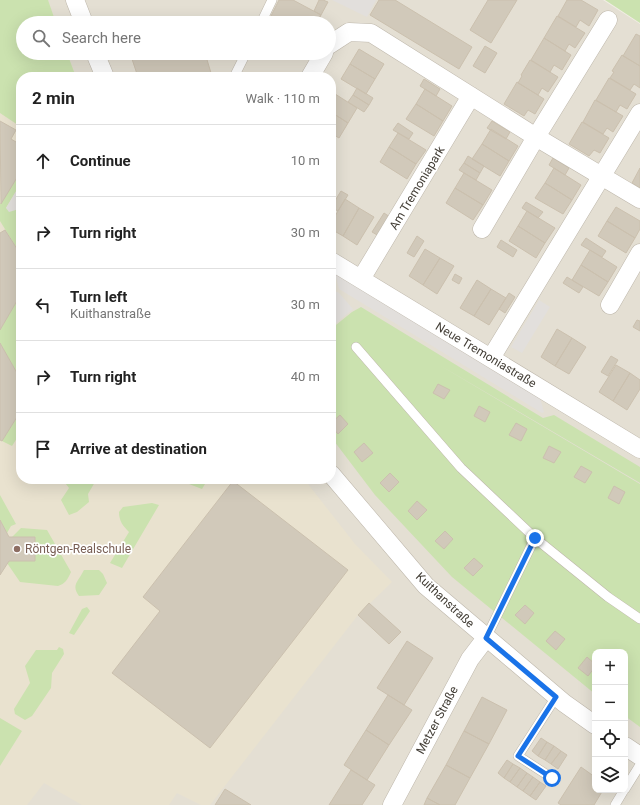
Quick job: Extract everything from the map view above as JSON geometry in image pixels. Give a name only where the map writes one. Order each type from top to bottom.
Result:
[{"type":"street","points":[[75,0],[81,16]]},
{"type":"street","points":[[482,229],[536,137],[608,20]]},
{"type":"street","points":[[336,40],[349,32],[371,32],[536,137],[640,199]]},
{"type":"street","points":[[98,60],[102,72]]},
{"type":"street","points":[[313,72],[320,60]]},
{"type":"street","name":"Am Tremoniapark","points":[[362,279],[471,96]]},
{"type":"street","points":[[491,358],[640,113]]},
{"type":"street","points":[[610,305],[640,253]]},
{"type":"street","name":"Neue Tremoniastraße","points":[[336,264],[491,358],[638,442]]},
{"type":"street","name":"Kuithanstraße","points":[[336,480],[426,586],[556,697],[592,723]]},
{"type":"street","name":"Metzer Straße","points":[[392,805],[470,659],[486,638]]},
{"type":"street","points":[[628,748],[640,756]]},
{"type":"lane","points":[[264,16],[272,0]]},
{"type":"lane","points":[[236,72],[242,60]]},
{"type":"lane","points":[[356,347],[461,468],[535,538],[608,597],[640,619]]},
{"type":"lane","points":[[486,638],[535,538]]},
{"type":"lane","points":[[552,778],[518,756],[556,697]]},
{"type":"lane","points":[[628,784],[640,765]]},
{"type":"lane","points":[[615,805],[622,793]]},
{"type":"shaded area","points":[[0,0],[71,0],[77,16],[16,16],[16,60],[95,60],[99,72],[16,72],[16,484],[334,484],[424,589],[592,727],[592,793],[628,793],[628,752],[640,760],[640,805],[0,805]]},
{"type":"shaded area","points":[[0,0],[48,0],[54,16],[16,16],[16,60],[70,60],[74,72],[16,72],[16,484],[308,484],[355,544],[392,582],[358,615],[210,805],[201,805],[177,793],[169,805],[82,805],[44,783],[27,805],[0,805]]},
{"type":"shaded area","points":[[80,0],[267,0],[259,16],[86,16]]},
{"type":"shaded area","points":[[275,0],[603,0],[640,24],[640,751],[628,742],[628,649],[592,649],[592,718],[433,586],[336,473],[336,72],[240,72],[246,60],[336,60],[336,16],[267,16]]},
{"type":"shaded area","points":[[332,0],[376,0],[367,17]]},
{"type":"shaded area","points":[[103,60],[238,60],[232,72],[107,72]]},
{"type":"shaded area","points":[[16,191],[16,210],[9,212],[6,208]]},
{"type":"shaded area","points":[[336,274],[540,398],[544,412],[542,413],[339,289]]},
{"type":"shaded area","points":[[336,292],[339,293],[353,309],[336,323]]},
{"type":"shaded area","points":[[539,300],[550,307],[522,353],[511,347]]},
{"type":"green space","points":[[0,0],[48,0],[54,16],[16,16],[16,60],[70,60],[74,72],[16,72],[16,124],[0,113]]},
{"type":"green space","points":[[605,0],[640,0],[640,23]]},
{"type":"green space","points":[[16,179],[16,191],[6,208],[16,208],[16,247],[0,221],[0,204]]},
{"type":"green space","points":[[16,303],[16,371],[0,343],[0,330]]},
{"type":"green space","points":[[361,307],[543,418],[554,415],[640,467],[640,483],[436,363],[640,484],[640,727],[628,718],[628,649],[592,649],[592,692],[452,577],[375,495],[336,444],[336,325]]},
{"type":"green space","points":[[16,419],[16,440],[12,446],[2,441]]},
{"type":"green space","points":[[66,484],[94,484],[88,494],[89,502],[77,512],[69,515],[61,500],[69,488]]},
{"type":"green space","points":[[189,484],[205,484],[202,489]]},
{"type":"green space","points":[[0,495],[16,524],[11,526],[7,533],[0,520]]},
{"type":"green space","points":[[152,503],[159,505],[122,568],[110,563],[129,532],[122,523],[119,512],[123,507]]},
{"type":"green space","points":[[21,528],[47,530],[71,572],[63,584],[58,586],[20,582],[7,563],[9,561],[35,561],[35,537],[12,537]]},
{"type":"green space","points":[[84,570],[99,570],[103,574],[107,583],[99,595],[79,596],[75,586]]},
{"type":"green space","points":[[87,607],[90,611],[74,635],[69,633],[82,609]]},
{"type":"green space","points":[[59,647],[63,649],[64,654],[52,673],[51,688],[32,716],[25,720],[15,714],[14,709],[30,683],[25,666],[36,650],[57,650]]},
{"type":"green space","points":[[0,718],[22,731],[0,766]]},
{"type":"building","points":[[279,0],[293,0],[321,15],[320,16],[271,16]]},
{"type":"building","points":[[319,0],[328,2],[321,15],[314,11]]},
{"type":"building","points":[[379,0],[395,0],[472,47],[459,69],[370,15]]},
{"type":"building","points":[[488,0],[517,0],[491,43],[470,30]]},
{"type":"building","points":[[567,0],[581,0],[598,10],[589,26],[580,20],[576,27],[558,16]]},
{"type":"building","points":[[557,16],[585,33],[575,48],[569,44],[565,51],[544,38]]},
{"type":"building","points":[[636,34],[640,36],[640,66],[623,56]]},
{"type":"building","points":[[544,38],[571,55],[562,70],[554,65],[550,72],[531,60]]},
{"type":"building","points":[[485,46],[497,53],[485,73],[473,66]]},
{"type":"building","points":[[359,49],[384,64],[375,79],[350,64]]},
{"type":"building","points":[[622,55],[640,66],[640,88],[634,84],[630,90],[610,78],[614,72],[612,71]]},
{"type":"building","points":[[132,60],[207,60],[211,72],[136,72]]},
{"type":"building","points":[[530,60],[558,77],[548,92],[542,88],[538,95],[518,83]]},
{"type":"building","points":[[350,64],[375,79],[366,94],[341,79]]},
{"type":"building","points":[[609,78],[636,94],[627,109],[620,105],[616,112],[596,100]]},
{"type":"building","points":[[424,79],[440,89],[436,96],[420,86]]},
{"type":"building","points":[[517,82],[544,99],[535,114],[528,110],[524,116],[504,104]]},
{"type":"building","points":[[357,88],[373,98],[369,105],[353,95]]},
{"type":"building","points":[[425,89],[452,106],[443,121],[416,104]]},
{"type":"building","points":[[336,95],[357,108],[348,123],[336,115]]},
{"type":"building","points":[[353,95],[369,105],[364,112],[348,102]]},
{"type":"building","points":[[595,100],[623,116],[613,132],[607,128],[603,134],[583,122]]},
{"type":"building","points":[[416,104],[443,121],[434,136],[406,119]]},
{"type":"building","points":[[336,115],[348,123],[339,138],[336,136]]},
{"type":"building","points":[[0,121],[16,130],[11,139],[16,142],[16,179],[1,204]]},
{"type":"building","points":[[492,121],[510,132],[506,139],[487,128]]},
{"type":"building","points":[[582,122],[609,138],[600,153],[594,150],[589,156],[569,144]]},
{"type":"building","points":[[398,123],[413,133],[409,139],[393,130]]},
{"type":"building","points":[[491,129],[518,146],[509,161],[482,144]]},
{"type":"building","points":[[398,133],[426,150],[416,164],[389,147]]},
{"type":"building","points":[[482,144],[509,161],[500,176],[472,159]]},
{"type":"building","points":[[389,147],[416,164],[407,179],[380,162]]},
{"type":"building","points":[[468,156],[484,166],[480,173],[464,163]]},
{"type":"building","points":[[553,158],[569,168],[565,175],[549,165]]},
{"type":"building","points":[[464,163],[480,173],[476,180],[459,170]]},
{"type":"building","points":[[554,168],[581,185],[572,200],[545,183]]},
{"type":"building","points":[[640,168],[640,188],[632,183]]},
{"type":"building","points":[[464,173],[492,190],[483,205],[455,188]]},
{"type":"building","points":[[545,183],[572,200],[563,214],[535,198]]},
{"type":"building","points":[[455,188],[483,205],[473,220],[446,203]]},
{"type":"building","points":[[341,191],[348,195],[338,211],[336,210],[336,199]]},
{"type":"building","points":[[345,199],[359,208],[343,236],[336,232],[336,214]]},
{"type":"building","points":[[526,202],[543,212],[538,218],[522,208]]},
{"type":"building","points":[[616,207],[640,221],[640,229],[635,238],[607,221]]},
{"type":"building","points":[[359,208],[374,217],[357,245],[343,236]]},
{"type":"building","points":[[527,211],[555,228],[545,243],[518,226]]},
{"type":"building","points":[[384,213],[390,217],[379,236],[372,232]]},
{"type":"building","points":[[607,221],[635,238],[626,253],[598,236]]},
{"type":"building","points":[[518,226],[545,243],[536,258],[509,241]]},
{"type":"building","points":[[5,230],[16,247],[16,303],[0,330],[0,233]]},
{"type":"building","points":[[417,236],[424,241],[414,257],[407,253]]},
{"type":"building","points":[[586,238],[606,251],[602,257],[581,245]]},
{"type":"building","points":[[501,240],[517,250],[513,257],[497,247]]},
{"type":"building","points":[[425,249],[440,258],[423,285],[409,276]]},
{"type":"building","points":[[590,250],[617,267],[608,282],[581,265]]},
{"type":"building","points":[[440,258],[454,266],[437,294],[423,285]]},
{"type":"building","points":[[581,265],[608,282],[599,296],[572,280]]},
{"type":"building","points":[[455,274],[462,278],[459,284],[452,280]]},
{"type":"building","points":[[567,277],[583,287],[579,293],[563,283]]},
{"type":"building","points":[[477,280],[491,289],[474,316],[460,308]]},
{"type":"building","points":[[491,289],[506,298],[489,325],[474,316]]},
{"type":"building","points":[[509,293],[515,297],[505,313],[499,309]]},
{"type":"building","points":[[637,320],[640,321],[640,331],[633,327]]},
{"type":"building","points":[[557,329],[572,338],[555,366],[541,357]]},
{"type":"building","points":[[572,338],[586,347],[569,374],[555,366]]},
{"type":"building","points":[[0,343],[16,371],[16,419],[2,441],[0,440]]},
{"type":"building","points":[[611,356],[618,360],[608,376],[601,372]]},
{"type":"building","points":[[616,365],[630,373],[613,401],[599,392]]},
{"type":"building","points":[[630,373],[640,380],[640,389],[627,410],[613,401]]},
{"type":"building","points":[[438,384],[450,390],[444,399],[433,393]]},
{"type":"building","points":[[479,406],[490,412],[485,422],[474,416]]},
{"type":"building","points":[[340,415],[348,424],[338,434],[336,432],[336,419]]},
{"type":"building","points":[[516,423],[527,429],[521,441],[509,435]]},
{"type":"building","points":[[364,443],[373,453],[362,462],[354,452]]},
{"type":"building","points":[[549,446],[561,452],[554,463],[543,458]]},
{"type":"building","points":[[581,466],[592,472],[585,483],[574,477]]},
{"type":"building","points":[[390,473],[399,482],[389,492],[380,483]]},
{"type":"building","points":[[231,484],[237,484],[348,570],[210,748],[112,673],[160,611],[143,597]]},
{"type":"building","points":[[614,486],[625,492],[619,504],[608,498]]},
{"type":"building","points":[[417,501],[427,510],[417,520],[408,511]]},
{"type":"building","name":"Röntgen-Realschule","points":[[0,520],[9,537],[35,537],[35,561],[9,561],[0,575]]},
{"type":"building","points":[[445,531],[453,539],[444,549],[435,541]]},
{"type":"building","points":[[474,558],[483,566],[473,576],[464,568]]},
{"type":"building","points":[[369,603],[401,632],[389,644],[358,615]]},
{"type":"building","points":[[525,605],[534,613],[525,624],[515,615]]},
{"type":"building","points":[[555,631],[565,639],[556,650],[546,641]]},
{"type":"building","points":[[407,641],[433,658],[404,705],[377,688]]},
{"type":"building","points":[[587,657],[592,661],[592,671],[588,676],[578,668]]},
{"type":"building","points":[[388,695],[412,710],[389,745],[366,730]]},
{"type":"building","points":[[482,697],[507,710],[489,744],[464,731]]},
{"type":"building","points":[[366,730],[389,745],[367,780],[344,765]]},
{"type":"building","points":[[464,731],[489,744],[470,778],[446,765]]},
{"type":"building","points":[[541,738],[547,742],[538,756],[532,751]]},
{"type":"building","points":[[547,742],[554,746],[545,760],[538,756]]},
{"type":"building","points":[[554,746],[561,751],[551,764],[545,760]]},
{"type":"building","points":[[561,751],[567,755],[558,769],[551,764]]},
{"type":"building","points":[[507,760],[513,764],[504,778],[498,773]]},
{"type":"building","points":[[513,764],[520,768],[510,782],[504,778]]},
{"type":"building","points":[[446,765],[470,778],[455,805],[440,805],[427,798]]},
{"type":"building","points":[[581,767],[592,775],[592,793],[601,793],[594,805],[561,805],[558,803]]},
{"type":"building","points":[[520,768],[527,773],[517,787],[510,782]]},
{"type":"building","points":[[351,770],[375,785],[362,805],[329,805]]},
{"type":"building","points":[[527,773],[533,777],[523,791],[517,787]]},
{"type":"building","points":[[533,777],[540,782],[530,796],[523,791]]},
{"type":"building","points":[[540,782],[546,786],[536,800],[530,796]]},
{"type":"building","points":[[225,789],[251,805],[215,805]]},
{"type":"building","points":[[427,798],[440,805],[424,805]]},
{"type":"place","name":"Röntgen-Realschule","points":[[17,549]]},
{"type":"route","points":[[535,538],[486,638],[556,697],[518,756],[552,778]]}]
